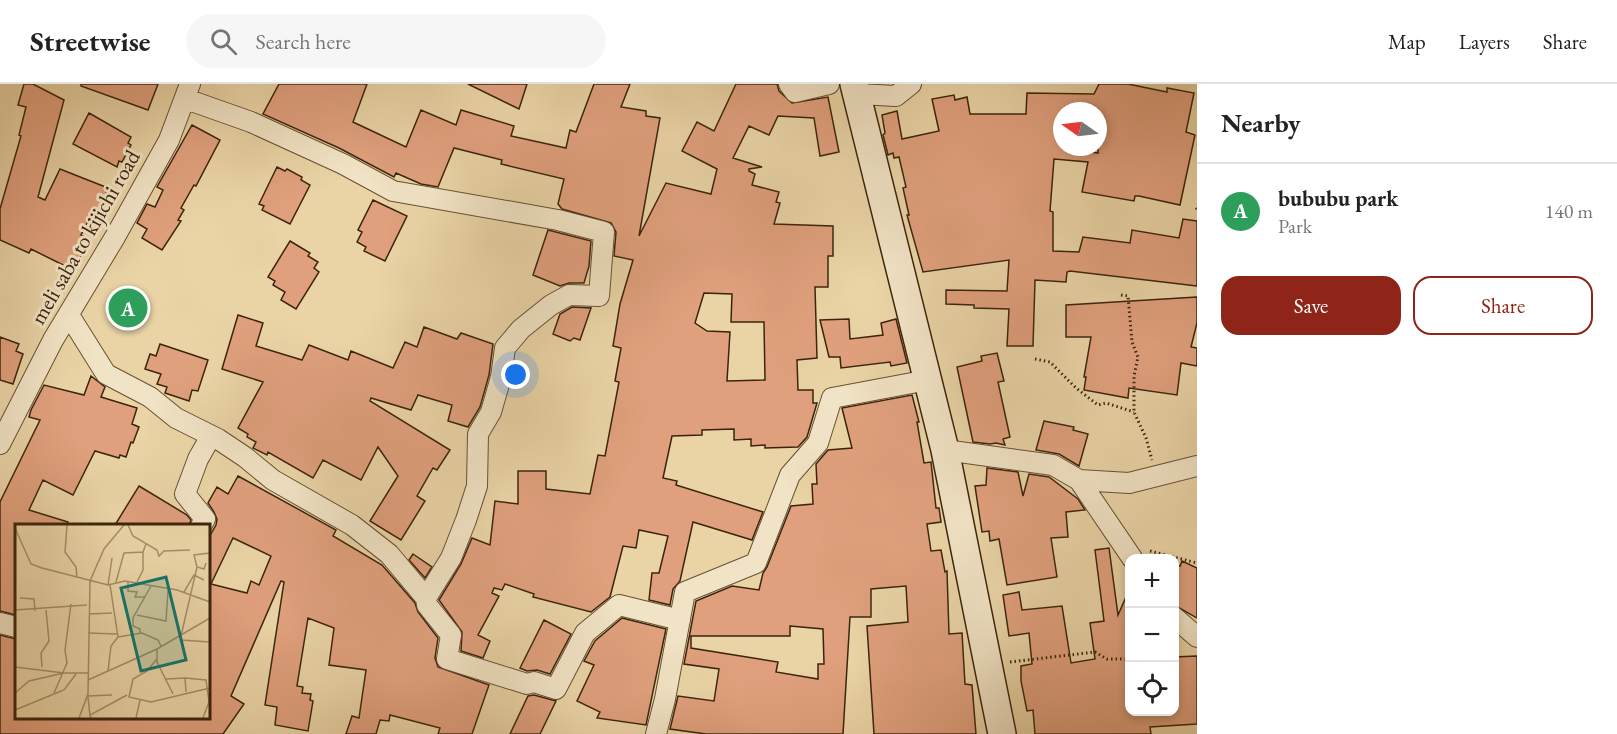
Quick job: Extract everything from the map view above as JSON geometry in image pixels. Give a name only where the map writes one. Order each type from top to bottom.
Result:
[{"type":"street","points":[[789,84],[795,92],[829,84]]},
{"type":"street","points":[[911,84],[896,96],[856,89],[945,450],[1002,734]]},
{"type":"street","points":[[188,92],[393,191],[558,220],[604,232],[598,296],[569,295],[551,304],[521,329],[505,348],[501,377],[491,412],[478,434],[477,486],[451,558],[426,598]]},
{"type":"street","name":"meli saba to kijichi road","points":[[0,444],[52,340],[69,315],[169,140],[188,92]]},
{"type":"street","points":[[69,315],[106,374],[150,397],[176,418],[245,457],[273,480],[351,525],[389,554],[426,598],[427,605],[451,635],[447,659],[527,684],[534,682],[556,690],[585,633],[618,605],[680,620]]},
{"type":"street","points":[[656,734],[665,699],[685,592],[756,563],[790,475],[818,444],[832,398],[928,380]]},
{"type":"street","points":[[202,524],[205,519],[185,494],[198,459],[211,436]]},
{"type":"street","points":[[945,450],[1053,465],[1079,480],[1127,551]]},
{"type":"street","points":[[1079,480],[1130,483],[1197,466]]},
{"type":"street","points":[[1179,622],[1197,638]]},
{"type":"street","points":[[0,623],[15,627]]},
{"type":"path","points":[[1120,295],[1128,296],[1132,342],[1138,357],[1134,376],[1134,412],[1146,438],[1157,476]]},
{"type":"path","points":[[1035,359],[1050,362],[1076,388],[1098,405],[1106,403],[1134,412]]},
{"type":"path","points":[[1127,551],[1197,563]]},
{"type":"path","points":[[987,665],[1095,652],[1107,659],[1125,659]]},
{"type":"building","points":[[24,84],[33,84],[64,100],[38,197],[45,200],[60,169],[108,188],[99,212],[94,210],[81,235],[89,239],[76,266],[69,263],[67,267],[31,249],[29,253],[0,240],[0,209],[21,136],[19,135],[26,107],[18,105]]},
{"type":"building","points":[[81,84],[158,84],[148,110],[81,86]]},
{"type":"building","points":[[279,84],[367,84],[353,122],[406,147],[421,110],[456,125],[461,110],[514,126],[511,136],[566,148],[570,130],[576,132],[594,84],[630,84],[621,107],[646,111],[646,116],[660,118],[639,236],[666,183],[711,194],[717,169],[682,151],[697,122],[714,131],[736,84],[777,84],[779,91],[792,103],[828,97],[839,152],[820,156],[814,118],[778,116],[769,135],[749,126],[733,158],[762,167],[749,169],[755,174],[752,185],[779,192],[776,202],[780,203],[774,224],[833,226],[833,256],[828,256],[828,287],[815,287],[817,358],[797,360],[798,390],[813,390],[813,403],[817,403],[807,437],[798,447],[765,448],[765,445],[751,446],[751,439],[734,440],[734,429],[702,430],[702,435],[672,436],[663,478],[677,481],[676,485],[763,512],[752,540],[693,522],[680,581],[673,589],[670,605],[649,600],[652,573],[659,573],[668,536],[639,530],[636,548],[623,546],[610,597],[591,612],[533,597],[534,594],[505,584],[502,590],[494,588],[492,593],[499,596],[478,635],[490,641],[483,658],[461,651],[462,632],[439,600],[461,564],[472,538],[490,545],[495,501],[518,504],[518,471],[546,471],[546,489],[590,494],[598,455],[605,456],[619,382],[615,381],[621,348],[613,346],[620,304],[633,260],[614,256],[616,232],[611,223],[562,209],[558,204],[564,179],[501,164],[502,160],[454,148],[438,187],[421,184],[396,173],[394,177],[339,148],[263,114]],"holes":[[[704,293],[732,294],[731,322],[764,322],[765,380],[727,381],[730,332],[707,331],[695,323]]]},
{"type":"building","points":[[468,84],[527,84],[519,109]]},
{"type":"building","points":[[1099,84],[1128,84],[1167,92],[1167,88],[1194,93],[1186,132],[1195,135],[1180,205],[1139,196],[1135,196],[1134,201],[1082,192],[1088,162],[1054,159],[1050,211],[1053,212],[1053,251],[1079,252],[1083,237],[1130,243],[1132,230],[1179,238],[1183,219],[1197,221],[1197,286],[1070,271],[1067,272],[1066,282],[1035,280],[1033,346],[1007,346],[1009,309],[946,304],[946,290],[1007,291],[1009,260],[923,272],[907,215],[909,215],[903,188],[906,187],[899,157],[894,158],[893,153],[888,155],[883,135],[885,133],[882,115],[897,111],[902,139],[939,131],[932,99],[954,95],[955,100],[967,97],[970,114],[1026,114],[1027,93],[1094,94]]},
{"type":"building","points":[[89,113],[131,137],[128,143],[131,145],[117,167],[73,144]]},
{"type":"building","points":[[192,125],[220,140],[196,186],[194,185],[181,208],[184,210],[178,220],[181,221],[162,250],[142,238],[147,229],[137,223],[147,204],[155,207],[163,190],[157,187]]},
{"type":"building","points":[[277,167],[285,171],[287,169],[302,177],[301,180],[310,185],[290,224],[262,210],[264,206],[259,204]]},
{"type":"building","points":[[373,200],[407,216],[385,261],[364,251],[366,247],[357,242],[362,232],[358,230]]},
{"type":"building","points":[[548,230],[591,241],[589,266],[584,283],[569,283],[560,286],[533,275]]},
{"type":"building","points":[[290,241],[310,253],[308,256],[318,262],[314,268],[319,272],[296,309],[281,300],[285,292],[273,285],[275,281],[268,277]]},
{"type":"building","points":[[1197,297],[1197,323],[1191,347],[1197,348],[1197,366],[1181,363],[1177,395],[1129,388],[1128,398],[1084,390],[1091,337],[1066,337],[1066,305]]},
{"type":"building","points":[[572,307],[591,308],[580,340],[574,338],[570,341],[553,334],[560,314]]},
{"type":"building","points":[[238,315],[263,323],[256,346],[302,360],[309,345],[348,360],[351,351],[393,368],[405,342],[417,347],[424,327],[457,339],[461,333],[493,344],[489,375],[480,407],[468,427],[448,421],[452,405],[418,395],[411,410],[371,398],[370,401],[450,450],[437,470],[433,468],[417,496],[425,501],[401,540],[370,521],[398,476],[378,447],[361,480],[323,460],[313,478],[268,452],[267,455],[253,448],[256,442],[238,428],[263,382],[222,369]]},
{"type":"building","points":[[849,319],[850,339],[883,335],[881,323],[896,319],[907,363],[891,366],[890,362],[841,368],[840,357],[829,357],[820,320]]},
{"type":"building","points":[[0,337],[19,344],[16,351],[23,354],[13,384],[0,380]]},
{"type":"building","points":[[160,344],[208,360],[198,391],[192,390],[189,401],[165,393],[167,387],[157,384],[161,374],[145,369],[150,354],[156,356]]},
{"type":"building","points":[[997,353],[1004,381],[998,382],[1010,437],[1003,439],[1005,445],[973,442],[957,367],[982,361],[981,356]]},
{"type":"building","points":[[91,376],[105,387],[101,397],[137,408],[132,424],[139,427],[133,443],[131,442],[126,457],[120,455],[119,458],[95,451],[73,495],[43,480],[29,510],[68,522],[67,524],[15,524],[15,615],[0,611],[0,502],[40,420],[29,417],[31,410],[44,385],[84,395]]},
{"type":"building","points":[[912,395],[919,422],[917,422],[924,463],[931,462],[936,508],[939,508],[941,522],[927,524],[931,551],[941,550],[945,572],[947,571],[949,634],[962,633],[965,684],[972,685],[976,734],[874,734],[867,626],[908,622],[906,586],[871,589],[871,617],[850,617],[843,734],[706,734],[670,729],[678,696],[714,701],[719,669],[684,664],[696,601],[732,586],[759,590],[763,573],[791,506],[813,504],[812,484],[817,484],[816,464],[828,450],[852,448],[842,408]],"holes":[[[790,626],[823,629],[824,664],[818,664],[818,679],[776,672],[778,662],[691,648],[691,636],[790,636]]]},
{"type":"building","points":[[1044,421],[1074,427],[1073,430],[1088,434],[1079,466],[1059,454],[1036,450]]},
{"type":"building","points":[[987,468],[1018,472],[1023,496],[1029,474],[1049,477],[1078,499],[1085,510],[1066,512],[1068,537],[1051,538],[1057,577],[1007,585],[999,539],[990,541],[989,531],[982,532],[975,486],[986,485]]},
{"type":"building","points":[[238,476],[336,530],[333,536],[382,565],[415,603],[418,612],[438,638],[435,658],[438,667],[489,685],[472,734],[438,734],[440,728],[390,715],[389,721],[380,720],[376,734],[346,734],[352,716],[359,718],[366,670],[329,665],[334,628],[308,618],[297,686],[303,687],[302,693],[311,694],[310,700],[313,701],[308,731],[275,725],[277,707],[265,705],[284,582],[281,581],[231,696],[244,704],[223,734],[0,734],[0,635],[15,639],[15,719],[210,719],[210,536],[217,519],[208,503],[217,487],[228,494]],"holes":[[[233,538],[271,556],[259,585],[251,581],[247,593],[211,584]]]},
{"type":"building","points":[[139,486],[187,515],[191,520],[189,524],[116,524]]},
{"type":"building","points":[[1109,548],[1118,615],[1125,599],[1125,716],[1179,716],[1179,657],[1197,656],[1197,724],[1150,727],[1151,734],[1035,734],[1033,710],[1027,711],[1021,681],[1021,666],[1032,664],[1029,633],[1009,636],[1003,595],[1019,592],[1022,610],[1062,606],[1071,663],[1095,659],[1090,623],[1104,621],[1095,550]]},
{"type":"building","points":[[413,554],[432,567],[425,578],[409,560]]},
{"type":"building","points":[[1182,561],[1197,568],[1197,618],[1179,608]]},
{"type":"building","points":[[622,618],[666,629],[646,725],[597,718],[600,712],[577,701],[594,665],[584,661],[595,641]]},
{"type":"building","points":[[544,620],[571,634],[550,674],[520,668]]},
{"type":"building","points":[[534,695],[556,701],[540,734],[510,734],[528,696]]},
{"type":"place","name":"bububu park","points":[[128,308]]}]
